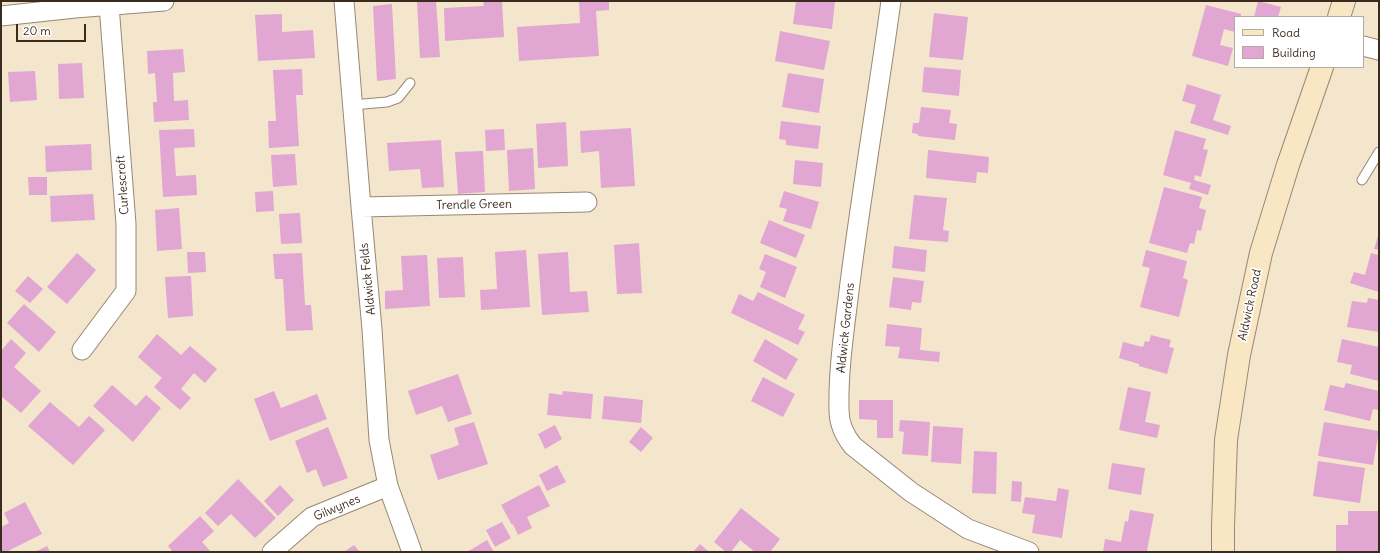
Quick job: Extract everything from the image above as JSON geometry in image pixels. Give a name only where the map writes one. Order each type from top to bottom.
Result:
[{"type":"main road","points":[[1339,16],[1344,1]]},
{"type":"main road","name":"Aldwick Road","points":[[1223,552],[1226,440],[1240,355],[1262,254],[1288,165],[1322,68]]},
{"type":"street","points":[[1,16],[164,1]]},
{"type":"street","name":"Aldwick Felds","points":[[344,1],[372,329],[379,440],[388,486],[412,552]]},
{"type":"street","name":"Aldwick Gardens","points":[[891,1],[859,208],[841,360],[839,411],[842,428],[845,437],[853,446],[924,500],[968,529],[1029,552]]},
{"type":"street","name":"Curlescroft","points":[[82,350],[126,291],[126,224],[109,5]]},
{"type":"street","points":[[1364,46],[1379,50]]},
{"type":"street","name":"Trendle Green","points":[[361,208],[587,202]]},
{"type":"street","name":"Gilwynes","points":[[272,552],[312,517],[388,486]]},
{"type":"lane","points":[[352,106],[387,102],[398,98],[410,83]]},
{"type":"lane","points":[[1362,180],[1379,152]]},
{"type":"building","points":[[417,1],[436,1],[440,57],[420,58]]},
{"type":"building","points":[[483,1],[502,1],[504,37],[445,41],[444,8],[484,6]]},
{"type":"building","points":[[579,1],[609,1],[609,10],[596,11],[599,56],[519,61],[517,27],[580,23]]},
{"type":"building","points":[[796,1],[835,1],[832,29],[793,24]]},
{"type":"building","points":[[1258,1],[1281,7],[1278,16],[1254,16]]},
{"type":"building","points":[[392,4],[396,79],[377,81],[373,6]]},
{"type":"building","points":[[1206,5],[1241,14],[1241,16],[1234,16],[1234,32],[1224,29],[1220,45],[1233,48],[1228,66],[1192,56]]},
{"type":"building","points":[[934,13],[968,17],[963,60],[929,57]]},
{"type":"building","points":[[282,14],[282,32],[313,30],[315,58],[258,61],[255,15]]},
{"type":"building","points":[[780,31],[830,41],[824,70],[775,61]]},
{"type":"building","points":[[183,49],[185,72],[173,73],[174,101],[188,100],[189,120],[154,122],[153,102],[157,102],[155,73],[148,74],[147,51]]},
{"type":"building","points":[[82,63],[84,98],[59,99],[58,64]]},
{"type":"building","points":[[924,67],[961,70],[959,96],[922,92]]},
{"type":"building","points":[[302,69],[303,95],[296,95],[299,146],[269,148],[268,121],[276,121],[273,70]]},
{"type":"building","points":[[35,71],[37,100],[10,102],[8,72]]},
{"type":"building","points":[[788,73],[824,79],[819,113],[782,107]]},
{"type":"building","points":[[1187,84],[1221,95],[1213,120],[1231,126],[1228,135],[1190,123],[1196,105],[1182,101]]},
{"type":"building","points":[[921,107],[951,110],[949,123],[957,124],[955,140],[918,136],[918,134],[912,133],[913,123],[919,123]]},
{"type":"building","points":[[781,121],[821,126],[818,149],[786,145],[786,140],[779,139]]},
{"type":"building","points":[[566,122],[568,166],[538,168],[536,124]]},
{"type":"building","points":[[631,128],[635,186],[601,188],[599,151],[581,153],[580,131]]},
{"type":"building","points":[[194,129],[195,147],[174,148],[176,176],[196,175],[197,195],[163,197],[159,130]]},
{"type":"building","points":[[504,129],[505,150],[486,151],[485,130]]},
{"type":"building","points":[[1175,130],[1206,139],[1203,149],[1208,150],[1201,177],[1195,175],[1194,180],[1211,185],[1208,195],[1189,189],[1191,183],[1163,175]]},
{"type":"building","points":[[441,140],[444,187],[422,188],[420,169],[389,171],[387,143]]},
{"type":"building","points":[[91,144],[92,170],[46,172],[45,146]]},
{"type":"building","points":[[533,148],[535,189],[509,191],[507,150]]},
{"type":"building","points":[[928,150],[989,157],[988,173],[977,172],[976,183],[926,178]]},
{"type":"building","points":[[483,151],[485,192],[458,194],[455,152]]},
{"type":"building","points":[[295,154],[297,185],[273,187],[271,155]]},
{"type":"building","points":[[795,160],[823,163],[821,187],[793,184]]},
{"type":"building","points":[[28,177],[47,177],[47,195],[29,195]]},
{"type":"building","points":[[1164,187],[1202,197],[1199,208],[1206,210],[1201,231],[1197,230],[1194,244],[1190,243],[1187,253],[1149,243]]},
{"type":"building","points":[[273,191],[274,211],[256,212],[255,192]]},
{"type":"building","points":[[784,191],[819,202],[811,229],[783,221],[787,209],[779,207]]},
{"type":"building","points":[[93,194],[95,220],[51,222],[50,196]]},
{"type":"building","points":[[914,195],[947,198],[943,230],[949,231],[948,242],[909,239]]},
{"type":"building","points":[[179,208],[182,249],[157,251],[155,210]]},
{"type":"building","points":[[300,213],[302,243],[281,244],[279,214]]},
{"type":"building","points":[[769,220],[805,235],[796,258],[760,243]]},
{"type":"building","points":[[1379,233],[1379,250],[1374,249]]},
{"type":"building","points":[[639,243],[642,293],[617,294],[614,245]]},
{"type":"building","points":[[894,246],[927,250],[925,272],[892,268]]},
{"type":"building","points":[[526,250],[530,307],[481,310],[480,290],[497,289],[495,252]]},
{"type":"building","points":[[1146,250],[1187,261],[1183,278],[1188,280],[1179,317],[1140,307],[1150,268],[1142,266]]},
{"type":"building","points":[[187,252],[205,252],[206,272],[188,273]]},
{"type":"building","points":[[568,252],[570,292],[587,291],[589,312],[542,315],[538,254]]},
{"type":"building","points":[[77,253],[96,270],[67,304],[47,287]]},
{"type":"building","points":[[302,253],[305,305],[311,305],[313,330],[286,331],[283,279],[275,279],[273,254]]},
{"type":"building","points":[[1371,253],[1379,255],[1379,292],[1350,283],[1354,272],[1365,275]]},
{"type":"building","points":[[765,254],[797,267],[785,298],[760,287],[766,272],[759,269]]},
{"type":"building","points":[[427,255],[430,306],[385,309],[385,291],[403,290],[401,256]]},
{"type":"building","points":[[463,257],[465,297],[439,298],[437,258]]},
{"type":"building","points":[[28,276],[43,289],[30,303],[15,291]]},
{"type":"building","points":[[191,276],[193,316],[168,318],[165,277]]},
{"type":"building","points":[[893,277],[924,281],[921,303],[912,302],[911,310],[889,307]]},
{"type":"building","points":[[758,292],[805,315],[798,329],[805,332],[798,345],[731,313],[739,294],[753,301]]},
{"type":"building","points":[[1368,298],[1379,300],[1379,332],[1347,327],[1352,301],[1367,303]]},
{"type":"building","points":[[24,304],[56,332],[39,352],[7,323]]},
{"type":"building","points":[[887,324],[922,328],[920,350],[940,352],[939,362],[898,358],[900,347],[885,346]]},
{"type":"building","points":[[157,334],[181,355],[190,346],[217,369],[205,383],[194,373],[181,389],[191,398],[180,410],[154,387],[162,378],[138,357]]},
{"type":"building","points":[[1151,335],[1171,340],[1169,347],[1174,348],[1167,374],[1139,366],[1139,364],[1119,358],[1123,342],[1143,347],[1145,341],[1149,342]]},
{"type":"building","points":[[11,339],[26,353],[14,367],[41,391],[21,413],[1,396],[1,351]]},
{"type":"building","points":[[765,339],[798,359],[786,380],[753,361]]},
{"type":"building","points":[[1342,339],[1379,347],[1379,381],[1350,374],[1352,365],[1337,362]]},
{"type":"building","points":[[458,374],[472,414],[448,422],[442,406],[416,415],[408,391]]},
{"type":"building","points":[[763,377],[795,394],[783,417],[751,401]]},
{"type":"building","points":[[1346,383],[1379,391],[1379,410],[1373,409],[1370,421],[1324,410],[1330,385],[1344,388]]},
{"type":"building","points":[[112,385],[136,406],[146,395],[161,408],[133,442],[93,406]]},
{"type":"building","points":[[1128,387],[1151,392],[1145,422],[1160,425],[1157,438],[1119,430]]},
{"type":"building","points":[[274,391],[281,408],[317,394],[327,419],[270,441],[254,399]]},
{"type":"building","points":[[563,391],[593,394],[591,419],[547,415],[549,393],[562,395]]},
{"type":"building","points":[[604,396],[643,400],[641,423],[602,419]]},
{"type":"building","points":[[859,400],[893,400],[893,438],[877,438],[877,420],[859,419]]},
{"type":"building","points":[[50,402],[79,427],[89,416],[105,430],[73,465],[28,426]]},
{"type":"building","points":[[900,420],[930,422],[928,456],[902,454],[904,432],[899,431]]},
{"type":"building","points":[[474,422],[488,464],[438,480],[430,455],[459,445],[454,428]]},
{"type":"building","points":[[1324,422],[1379,431],[1373,465],[1318,456]]},
{"type":"building","points":[[555,425],[562,439],[545,449],[538,434]]},
{"type":"building","points":[[933,426],[963,428],[961,464],[931,462]]},
{"type":"building","points":[[328,427],[348,478],[323,487],[316,469],[307,473],[295,441]]},
{"type":"building","points":[[641,427],[653,438],[641,452],[629,442]]},
{"type":"building","points":[[974,451],[997,452],[996,494],[972,493]]},
{"type":"building","points":[[1318,461],[1365,468],[1360,503],[1313,496]]},
{"type":"building","points":[[1112,463],[1145,468],[1141,495],[1108,489]]},
{"type":"building","points":[[557,465],[566,482],[547,491],[539,475]]},
{"type":"building","points":[[238,479],[276,518],[255,538],[231,514],[218,526],[205,513]]},
{"type":"building","points":[[1012,481],[1022,482],[1021,502],[1011,501]]},
{"type":"building","points":[[280,485],[294,500],[278,516],[264,501]]},
{"type":"building","points":[[539,485],[550,506],[527,517],[532,528],[518,535],[501,505]]},
{"type":"building","points":[[1058,488],[1069,490],[1062,538],[1032,533],[1035,515],[1022,513],[1025,497],[1056,501]]},
{"type":"building","points":[[25,502],[42,534],[6,552],[1,552],[1,527],[9,523],[4,513]]},
{"type":"building","points":[[741,508],[780,539],[770,552],[755,552],[740,540],[731,552],[726,552],[714,542]]},
{"type":"building","points":[[1130,510],[1154,514],[1147,551],[1150,552],[1103,552],[1105,539],[1121,542],[1125,521],[1128,522]]},
{"type":"building","points":[[1348,511],[1379,511],[1379,551],[1336,551],[1336,525],[1348,525]]},
{"type":"building","points":[[200,516],[214,531],[202,542],[211,552],[173,552],[168,546]]},
{"type":"building","points":[[502,522],[511,538],[495,547],[486,530]]},
{"type":"building","points":[[487,540],[494,552],[467,552]]},
{"type":"building","points":[[700,544],[709,552],[693,552]]},
{"type":"building","points":[[354,545],[360,552],[344,552]]},
{"type":"building","points":[[47,546],[50,552],[35,552]]}]
